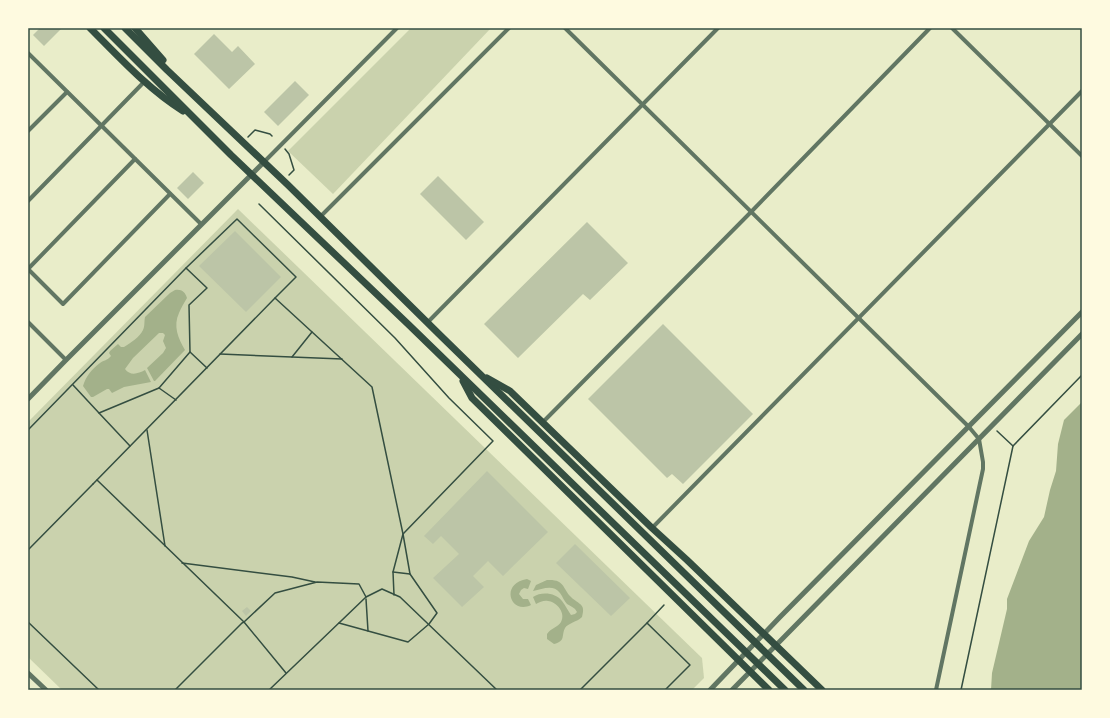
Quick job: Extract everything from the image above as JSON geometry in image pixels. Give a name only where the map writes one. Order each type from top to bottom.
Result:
[{"type":"highway","points":[[90,28],[144,82],[167,101],[193,118]]},
{"type":"highway","points":[[104,28],[193,118],[409,325],[785,690]]},
{"type":"highway","points":[[125,28],[804,690]]},
{"type":"highway","points":[[135,28],[167,65],[174,76]]},
{"type":"highway","points":[[478,372],[510,391],[822,690]]},
{"type":"highway","points":[[460,375],[472,398],[769,690]]},
{"type":"street","points":[[28,399],[397,28]]},
{"type":"street","points":[[320,217],[508,28]]},
{"type":"street","points":[[565,28],[969,427],[979,439],[983,469],[936,690]]},
{"type":"street","points":[[427,323],[718,28]]},
{"type":"street","points":[[543,422],[751,212],[930,28]]},
{"type":"street","points":[[952,28],[1082,156]]},
{"type":"street","points":[[28,54],[201,224]]},
{"type":"street","points":[[28,61],[32,57]]},
{"type":"street","points":[[28,202],[144,82]]},
{"type":"street","points":[[652,528],[1082,91]]},
{"type":"street","points":[[28,131],[67,92]]},
{"type":"street","points":[[135,160],[28,269],[63,304],[170,194]]},
{"type":"street","points":[[710,690],[763,634],[1082,312]]},
{"type":"street","points":[[28,322],[66,360]]},
{"type":"street","points":[[732,690],[1082,334]]},
{"type":"street","points":[[28,673],[46,690]]},
{"type":"path","points":[[248,137],[255,130],[270,134],[272,136]]},
{"type":"path","points":[[285,149],[290,154],[294,170],[287,177]]},
{"type":"path","points":[[259,204],[395,338],[450,398],[493,441],[403,534],[393,572],[394,595]]},
{"type":"path","points":[[28,430],[186,268],[237,219],[296,277],[28,550]]},
{"type":"path","points":[[100,413],[158,388],[190,352],[189,305],[207,288],[186,268]]},
{"type":"path","points":[[275,298],[372,386],[410,574],[437,613],[429,624],[408,642],[340,623],[366,598]]},
{"type":"path","points":[[292,357],[312,332]]},
{"type":"path","points":[[190,352],[207,368]]},
{"type":"path","points":[[220,354],[342,359]]},
{"type":"path","points":[[961,690],[1013,446],[1082,376]]},
{"type":"path","points":[[73,384],[130,446]]},
{"type":"path","points":[[158,388],[176,400]]},
{"type":"path","points":[[146,429],[165,546]]},
{"type":"path","points":[[997,431],[1013,446]]},
{"type":"path","points":[[93,484],[96,480],[244,622],[286,674]]},
{"type":"path","points":[[182,563],[292,576],[317,582],[359,584],[366,598],[368,631]]},
{"type":"path","points":[[393,572],[410,574]]},
{"type":"path","points":[[176,690],[242,623],[275,593],[317,582]]},
{"type":"path","points":[[269,690],[366,598],[382,589],[400,598],[497,690]]},
{"type":"path","points":[[580,690],[664,605]]},
{"type":"path","points":[[28,622],[99,690]]},
{"type":"path","points":[[647,623],[690,665],[665,690]]},
{"type":"shaded area","points":[[411,28],[491,28],[333,194],[288,151]]},
{"type":"shaded area","points":[[238,209],[702,658],[704,678],[692,690],[62,690],[28,657],[28,422]]},
{"type":"shaded area","points":[[175,290],[183,291],[187,298],[176,323],[178,336],[185,350],[154,381],[147,368],[163,353],[166,348],[163,341],[165,335],[163,333],[159,333],[133,358],[125,369],[129,373],[134,374],[145,370],[151,382],[124,387],[112,393],[109,389],[107,389],[91,397],[83,386],[90,373],[100,363],[110,358],[110,351],[118,344],[121,347],[124,347],[142,333],[145,317]]},
{"type":"shaded area","points":[[1082,402],[1082,690],[991,690],[992,673],[1007,609],[1007,599],[1029,541],[1044,517],[1056,471],[1058,444],[1064,420]]},
{"type":"shaded area","points":[[527,579],[531,581],[528,589],[524,588],[519,594],[523,599],[528,599],[531,605],[524,607],[518,606],[511,598],[511,592],[513,587],[518,582]]},
{"type":"shaded area","points":[[547,580],[553,580],[560,583],[568,594],[581,605],[583,609],[582,617],[566,626],[562,640],[554,644],[547,639],[547,634],[561,622],[562,615],[560,608],[555,603],[545,601],[536,604],[533,597],[540,594],[556,596],[562,601],[571,615],[577,612],[565,602],[557,590],[548,588],[533,591],[536,585]]},
{"type":"building","points":[[40,28],[62,28],[44,46],[33,35]]},
{"type":"building","points":[[214,34],[232,52],[238,46],[255,64],[229,89],[194,54]]},
{"type":"building","points":[[295,81],[309,95],[278,126],[264,112]]},
{"type":"building","points":[[193,172],[204,183],[188,199],[177,188]]},
{"type":"building","points":[[438,176],[484,222],[466,240],[420,194]]},
{"type":"building","points":[[587,222],[628,263],[590,300],[583,294],[518,358],[484,324]]},
{"type":"building","points":[[235,231],[281,277],[246,312],[199,266]]},
{"type":"building","points":[[663,324],[753,414],[683,484],[672,474],[667,478],[588,399]]},
{"type":"building","points":[[487,471],[548,532],[503,576],[488,561],[473,576],[484,587],[462,607],[433,578],[459,554],[441,536],[433,544],[424,536]]},
{"type":"building","points":[[575,544],[630,598],[611,616],[556,563]]},
{"type":"building","points":[[247,607],[251,611],[246,616],[242,611]]}]
